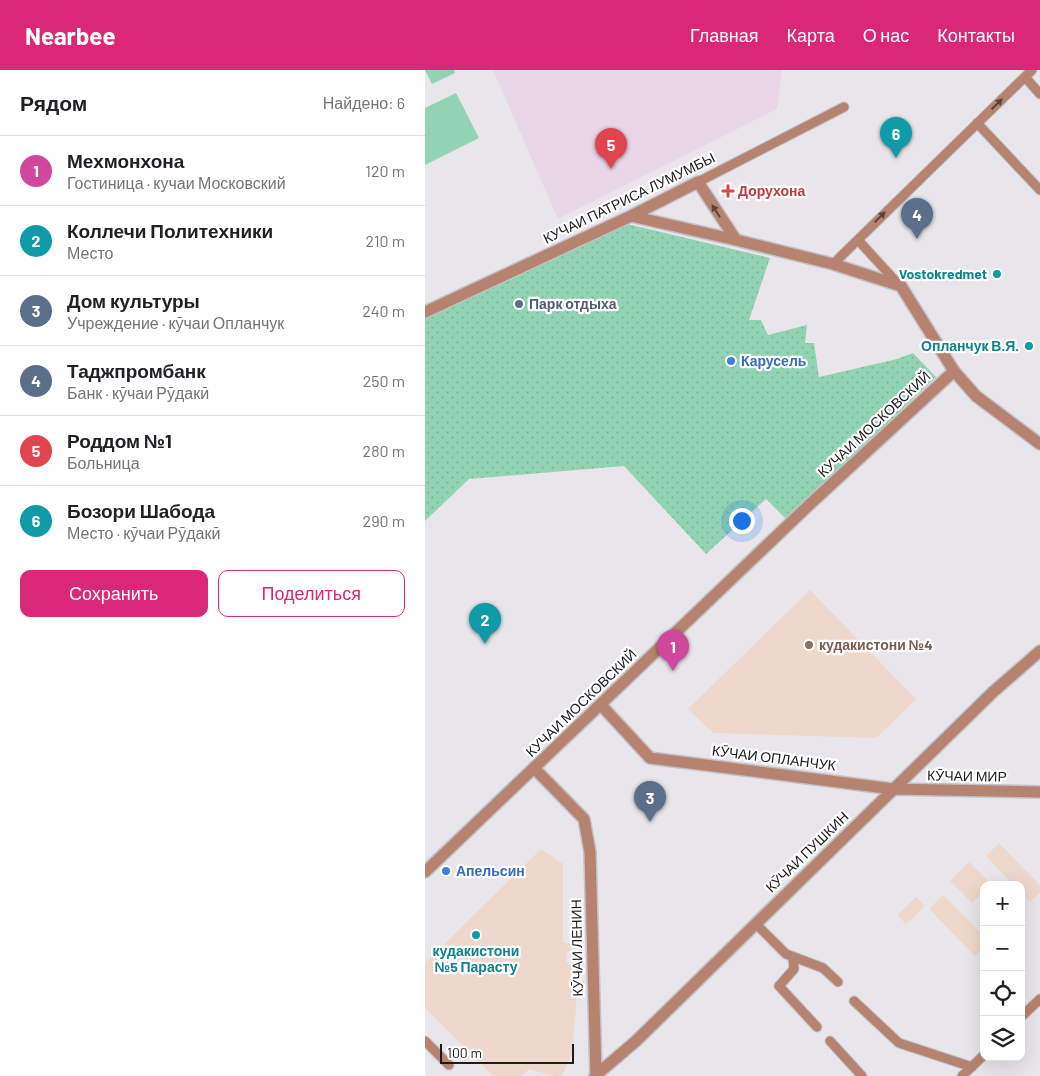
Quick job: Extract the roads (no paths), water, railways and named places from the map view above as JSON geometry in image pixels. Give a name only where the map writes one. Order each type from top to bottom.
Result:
[{"type":"street","points":[[833,264],[1032,70]]},
{"type":"street","points":[[1025,77],[1040,94]]},
{"type":"street","name":"КУЧАИ ПАТРИСА ЛУМУМБЫ","points":[[425,312],[631,216],[844,107]]},
{"type":"street","points":[[977,123],[1040,190]]},
{"type":"street","points":[[698,182],[736,240]]},
{"type":"street","points":[[631,216],[833,264],[901,286]]},
{"type":"street","points":[[858,240],[901,286],[954,371],[976,396],[1040,444]]},
{"type":"street","name":"КУЧАИ МОСКОВСКИЙ","points":[[425,872],[809,505],[954,371]]},
{"type":"street","name":"КӮЧАИ ПУШКИН","points":[[596,1076],[641,1036],[993,692],[1040,650]]},
{"type":"street","name":"КӮЧАИ ОПЛАНЧУК","points":[[601,705],[650,758],[893,789]]},
{"type":"street","name":"КӮЧАИ ЛЕНИН","points":[[535,768],[584,819],[590,852],[596,1076]]},
{"type":"street","name":"КӮЧАИ МИР","points":[[893,789],[1040,792]]},
{"type":"street","points":[[756,924],[786,954],[823,968],[838,982]]},
{"type":"street","points":[[793,958],[794,969],[779,986],[817,1027]]},
{"type":"street","points":[[1022,1016],[1040,998]]},
{"type":"street","points":[[854,1001],[899,1042],[972,1067]]},
{"type":"street","points":[[425,1041],[449,1065]]},
{"type":"street","points":[[830,1041],[863,1076]]},
{"type":"street","points":[[962,1076],[980,1059]]},
{"type":"place","name":"Бозори Шабода","points":[[896,158]]},
{"type":"place","name":"Роддом №1","points":[[611,169]]},
{"type":"place","name":"Дорухона","points":[[728,191]]},
{"type":"place","name":"Таджпромбанк","points":[[917,239]]},
{"type":"place","name":"Vostokredmet","points":[[997,274]]},
{"type":"place","name":"Парк отдыха","points":[[519,304]]},
{"type":"place","name":"Опланчук В.Я.","points":[[1029,346]]},
{"type":"place","name":"Карусель","points":[[731,361]]},
{"type":"place","name":"Коллечи Политехники","points":[[485,644]]},
{"type":"place","name":"кудакистони №4","points":[[809,645]]},
{"type":"place","name":"Мехмонхона","points":[[673,671]]},
{"type":"place","name":"Дом культуры","points":[[650,822]]},
{"type":"place","name":"Апельсин","points":[[446,871]]},
{"type":"place","name":"кудакистони №5 Парасту","points":[[476,935]]}]
